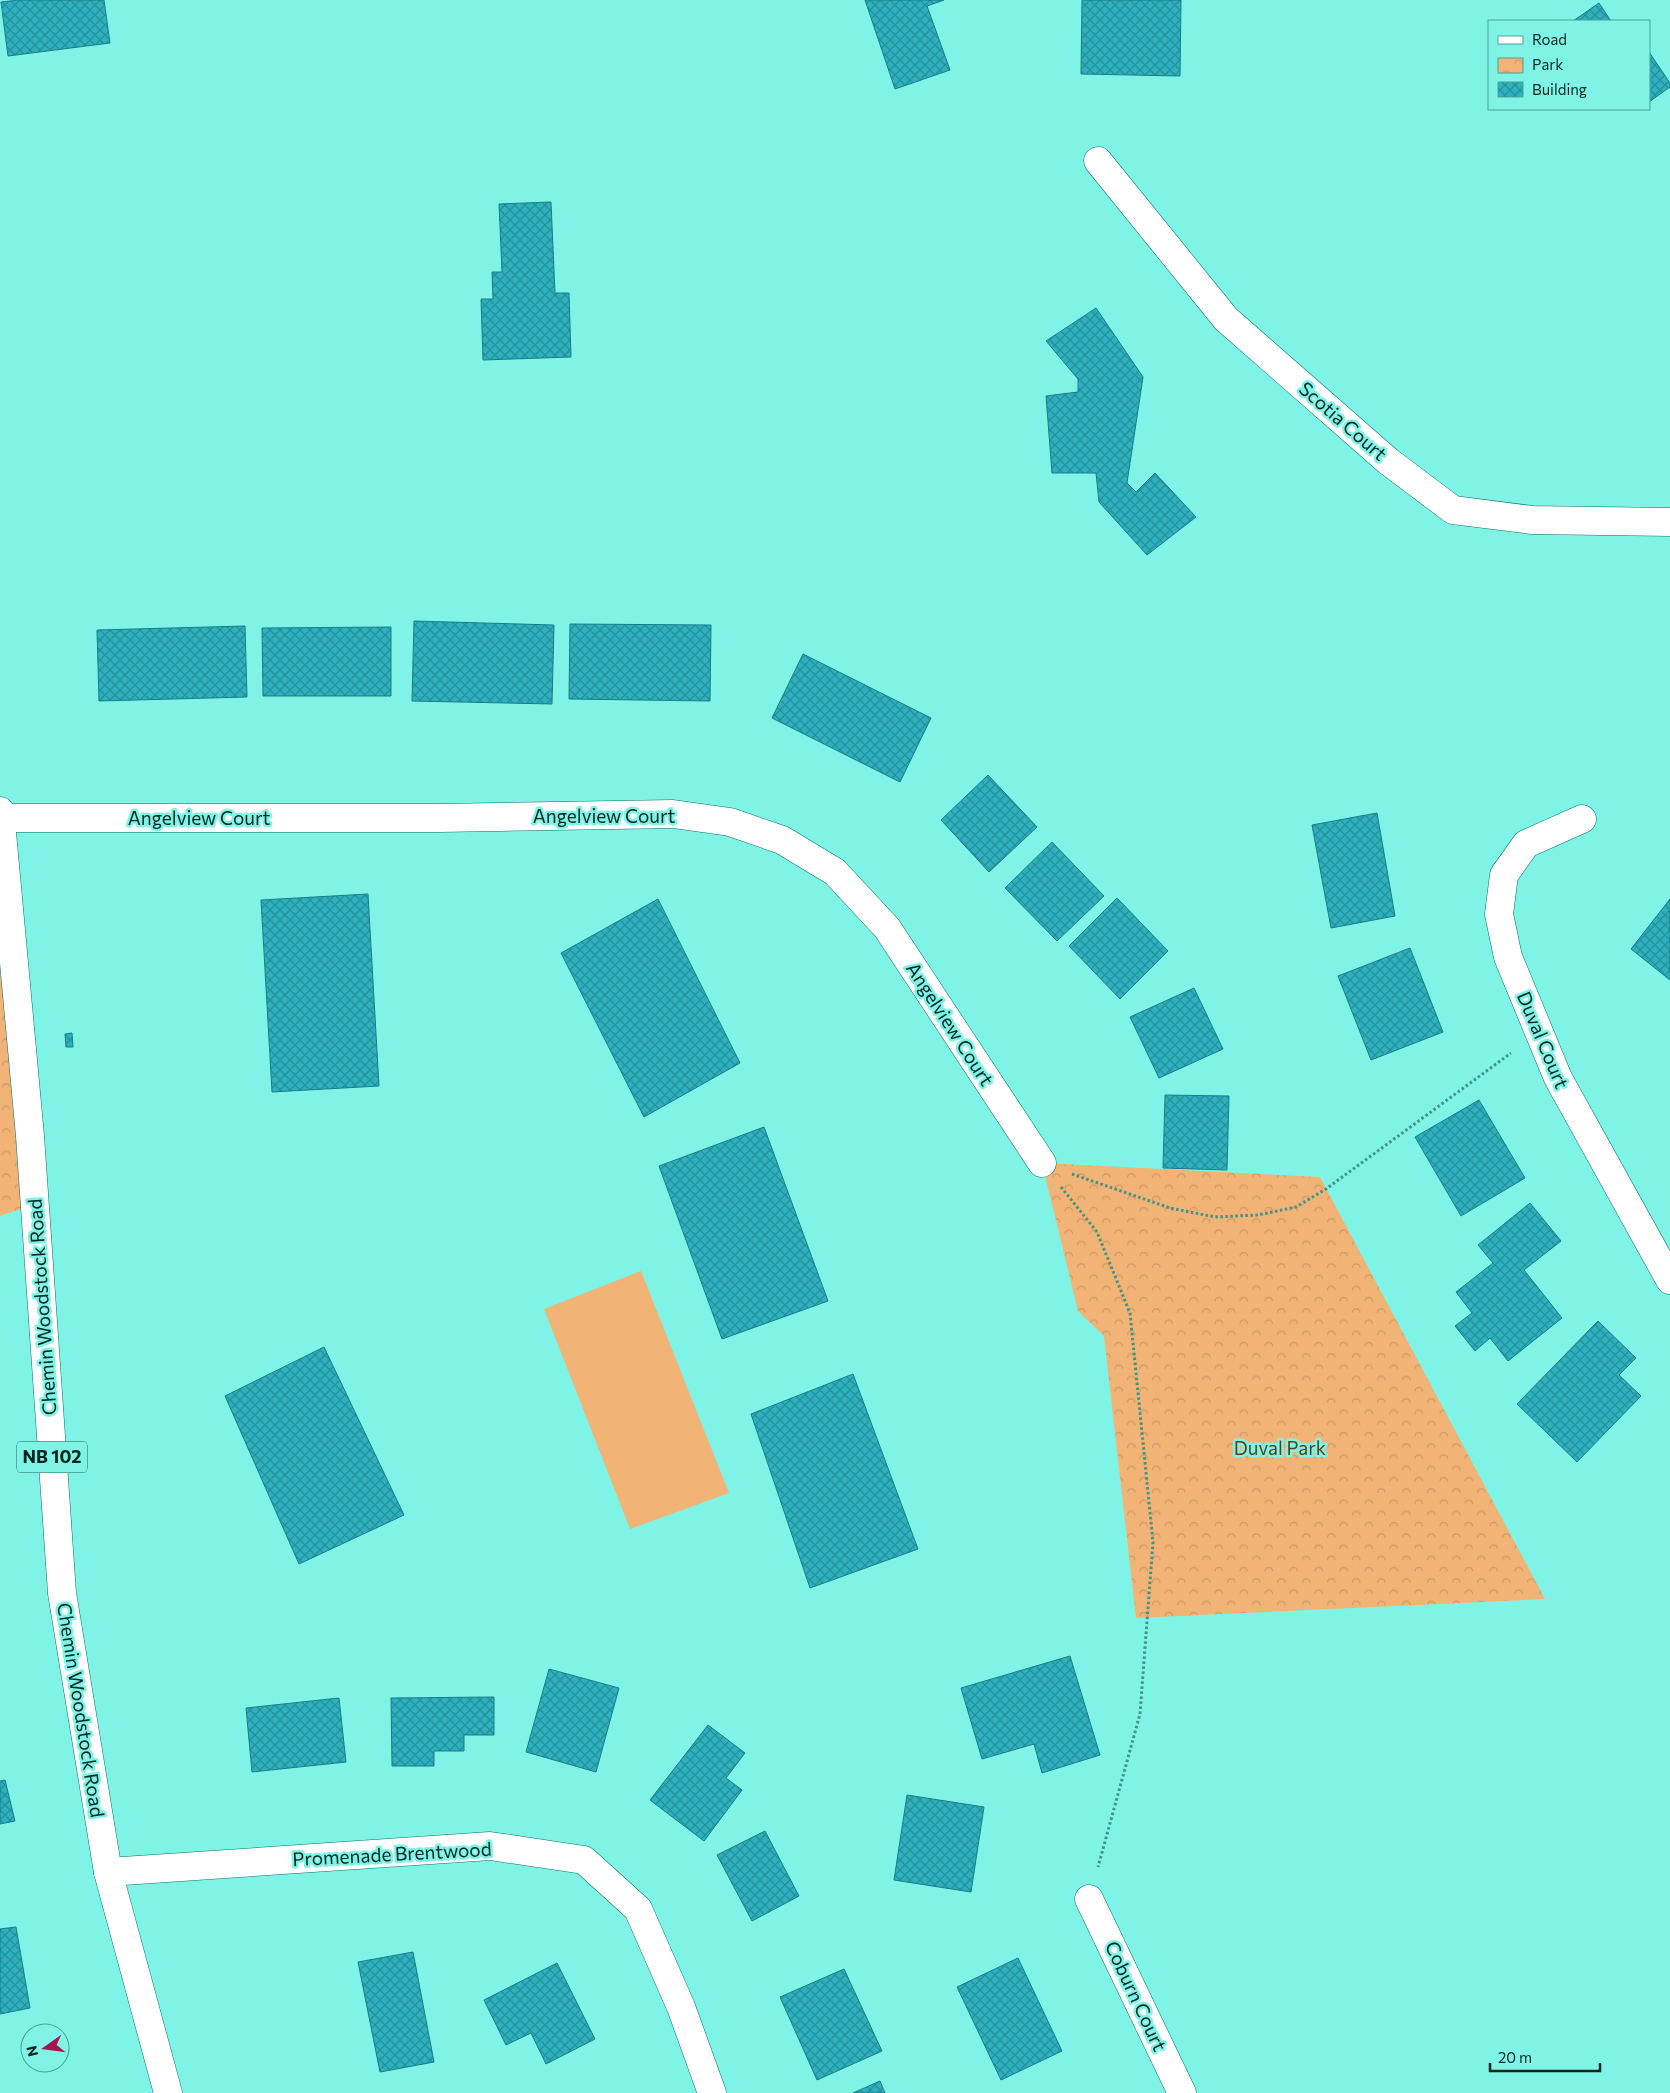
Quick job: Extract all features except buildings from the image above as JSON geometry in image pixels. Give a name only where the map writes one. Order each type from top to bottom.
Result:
[{"type":"street","name":"Scotia Court","points":[[1098,161],[1226,320],[1388,461],[1453,510],[1532,520],[1670,522]]},
{"type":"street","name":"Angelview Court","points":[[1,815],[440,818],[673,814],[730,822],[782,840],[835,872],[887,928],[1042,1163]]},
{"type":"street","name":"Chemin Woodstock Road","points":[[1,815],[31,1146],[62,1593],[108,1872],[168,2093]]},
{"type":"street","name":"Duval Court","points":[[1582,819],[1526,844],[1504,875],[1500,914],[1508,956],[1558,1078],[1670,1280]]},
{"type":"street","name":"Promenade Brentwood","points":[[108,1872],[490,1846],[584,1860],[638,1908],[681,2007],[712,2093]]},
{"type":"street","name":"Coburn Court","points":[[1090,1899],[1182,2093]]},
{"type":"path","points":[[1042,1163],[1170,1208],[1215,1217],[1258,1215],[1296,1207],[1326,1189],[1538,1033]]},
{"type":"path","points":[[1042,1163],[1097,1232],[1130,1313],[1153,1542],[1140,1714],[1090,1899]]},
{"type":"green space","points":[[0,811],[35,1204],[0,1216]]},
{"type":"green space","name":"Duval Park","points":[[1042,1163],[1320,1177],[1545,1599],[1136,1618],[1104,1336],[1078,1311]]},
{"type":"green space","points":[[641,1271],[729,1493],[630,1529],[544,1309]]}]
